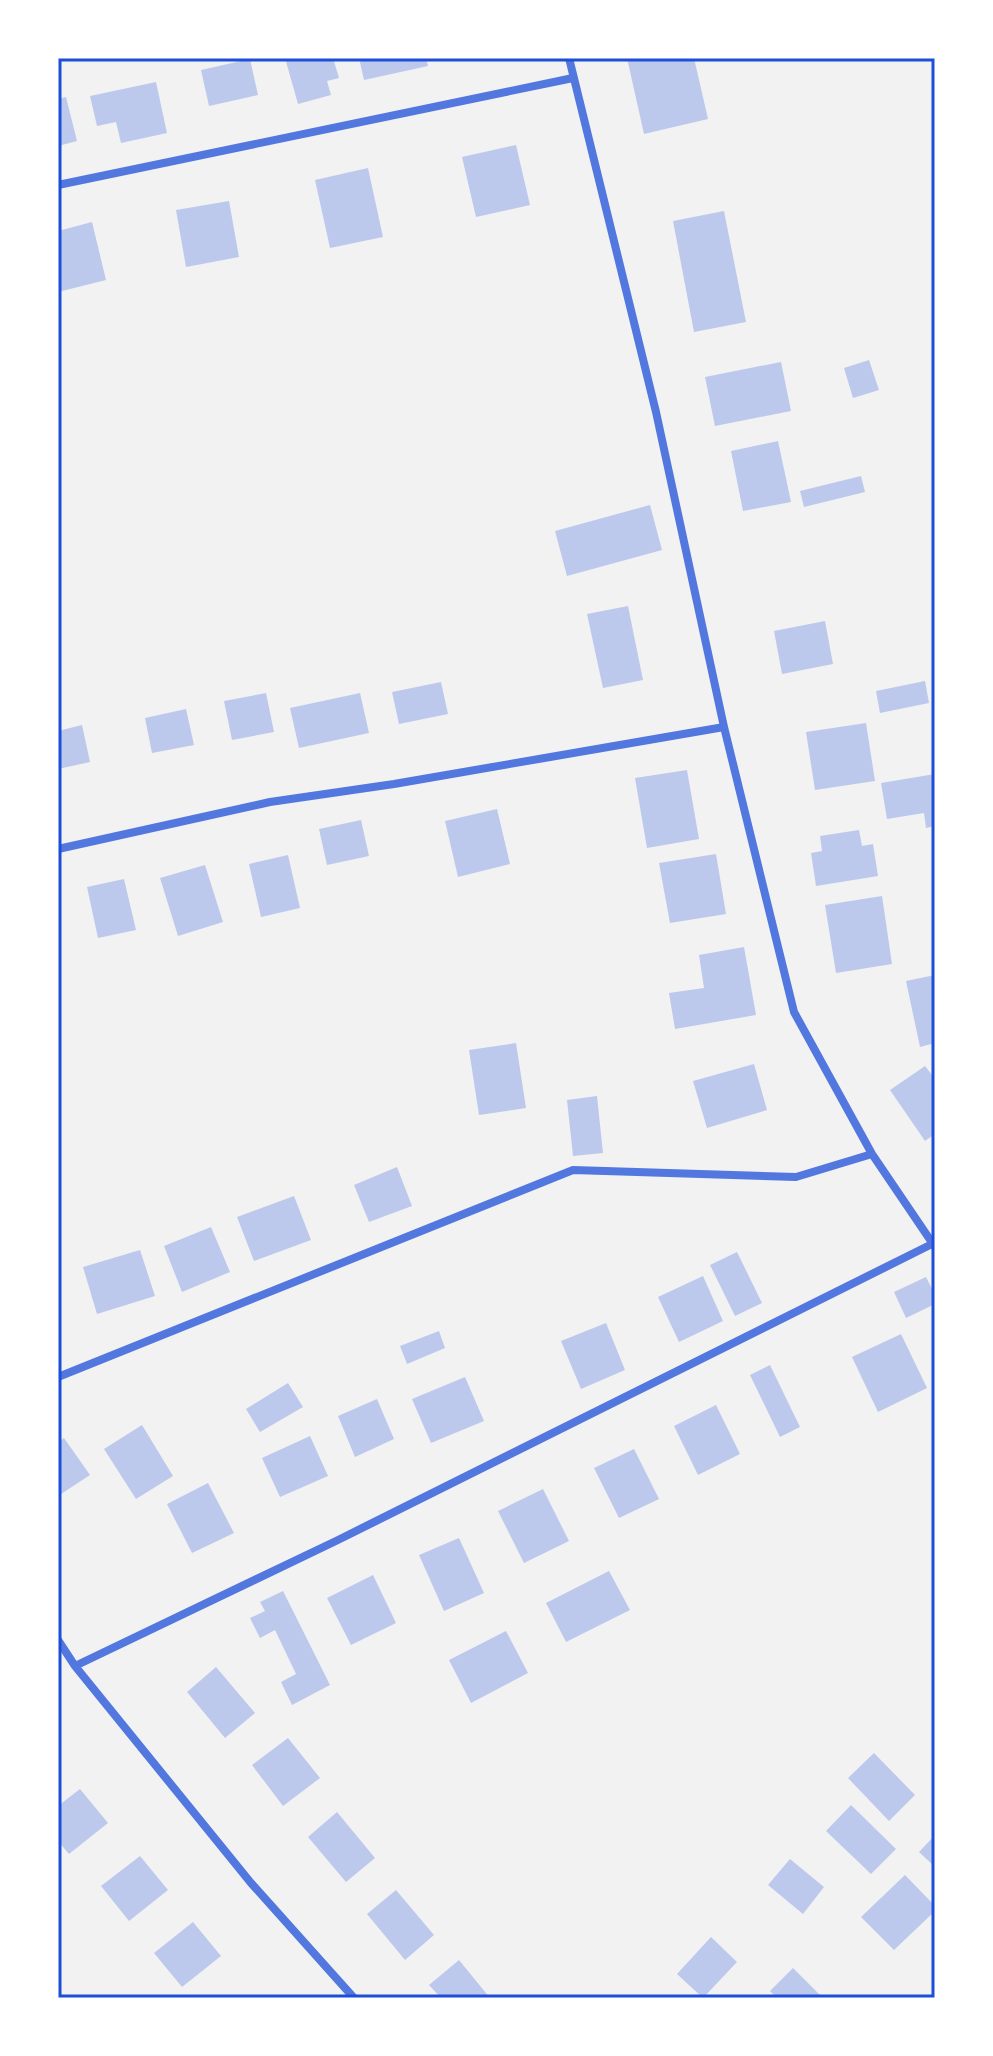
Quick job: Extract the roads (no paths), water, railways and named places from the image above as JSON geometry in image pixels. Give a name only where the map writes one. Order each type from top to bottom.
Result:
[{"type":"street","points":[[75,1666],[338,1540],[934,1245],[872,1154],[794,1012],[724,727],[656,412],[569,58]]},
{"type":"street","points":[[58,185],[573,78]]},
{"type":"street","points":[[58,849],[270,802],[724,727]]},
{"type":"street","points":[[58,1377],[573,1170],[796,1177],[872,1154]]},
{"type":"street","points":[[58,1640],[75,1666],[251,1883],[354,1998]]}]
